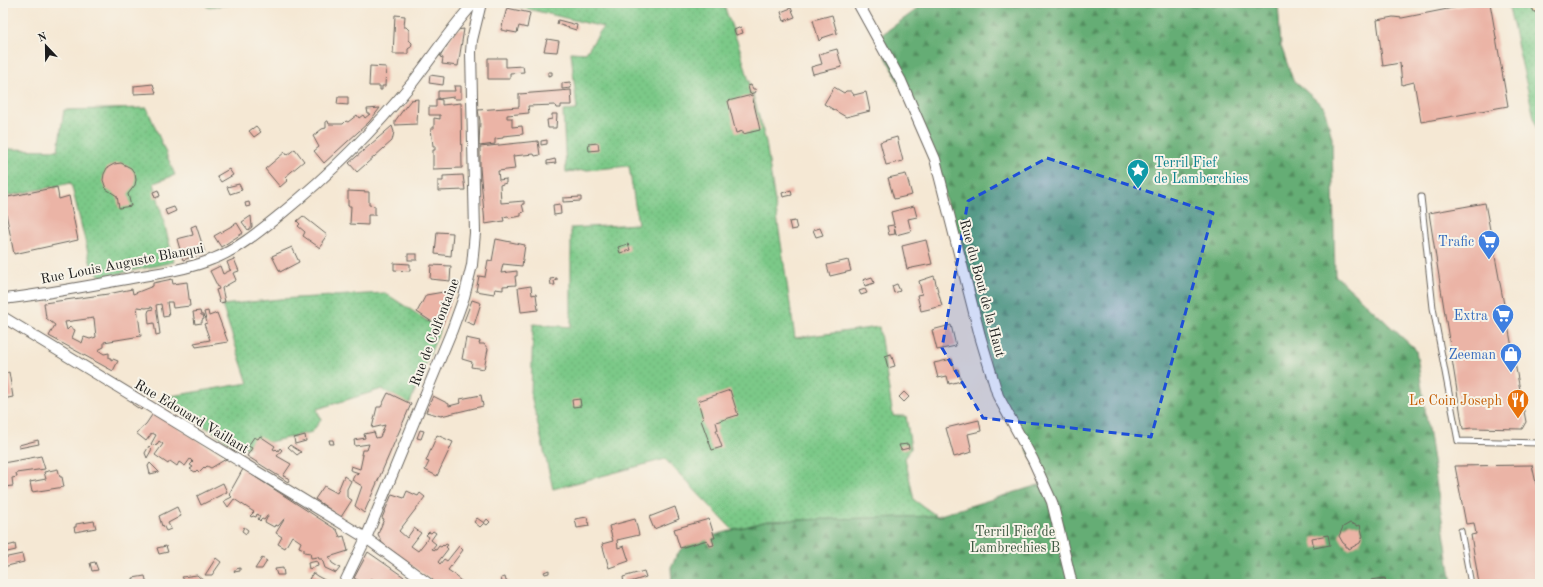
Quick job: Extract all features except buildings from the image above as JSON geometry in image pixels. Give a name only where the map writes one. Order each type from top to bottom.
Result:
[{"type":"street","name":"Rue Louis Auguste Blanqui","points":[[3,299],[180,269],[203,264],[229,252],[293,204],[378,123],[413,81],[455,24],[474,3]]},
{"type":"street","name":"Rue de Colfontaine","points":[[344,584],[366,538],[452,330],[464,297],[472,265],[475,233],[471,52],[472,40],[481,3]]},
{"type":"street","name":"Rue du Bout de la Haut","points":[[858,3],[901,81],[935,159],[980,336],[998,396],[1033,460],[1052,502],[1072,584]]},
{"type":"street","name":"Rue Edouard Vaillant","points":[[3,317],[366,538],[429,584]]},
{"type":"lane","points":[[1421,196],[1433,308],[1458,441],[1540,442]]},
{"type":"lane","points":[[1461,531],[1471,584]]},
{"type":"highlighted area","points":[[1047,158],[1213,213],[1178,334],[1151,437],[983,418],[942,348],[968,201]]},
{"type":"green space","points":[[206,3],[244,3],[207,7]]},
{"type":"green space","points":[[503,3],[723,3],[740,49],[766,142],[795,338],[879,327],[893,416],[906,416],[911,448],[905,458],[914,500],[937,516],[767,521],[733,530],[665,459],[553,489],[531,395],[533,324],[571,327],[571,228],[638,224],[629,166],[566,172],[563,111],[577,110],[571,52],[586,53],[603,27]]},
{"type":"green space","name":"Terril Fief de Lambrechies B","points":[[919,3],[1278,3],[1281,46],[1293,80],[1324,107],[1332,138],[1335,275],[1416,350],[1452,584],[672,584],[671,567],[678,553],[689,542],[767,521],[937,516],[1045,483],[998,396],[935,159],[877,38],[916,10]]},
{"type":"green space","points":[[1508,3],[1531,3],[1540,42],[1540,144]]},
{"type":"green space","points":[[147,108],[175,175],[154,183],[174,262],[102,277],[91,265],[71,183],[3,197],[3,149],[58,150],[64,110]]},
{"type":"green space","points":[[385,293],[440,329],[409,405],[382,389],[317,409],[321,420],[312,432],[240,449],[160,398],[248,383],[222,305],[280,299]]},
{"type":"place","name":"Terril Fief de Lamberchies","points":[[1138,190]]},
{"type":"place","name":"Trafic","points":[[1489,260]]},
{"type":"place","name":"Extra","points":[[1503,334]]},
{"type":"place","name":"Zeeman","points":[[1511,374]]},
{"type":"place","name":"Le Coin Joseph","points":[[1518,420]]}]
